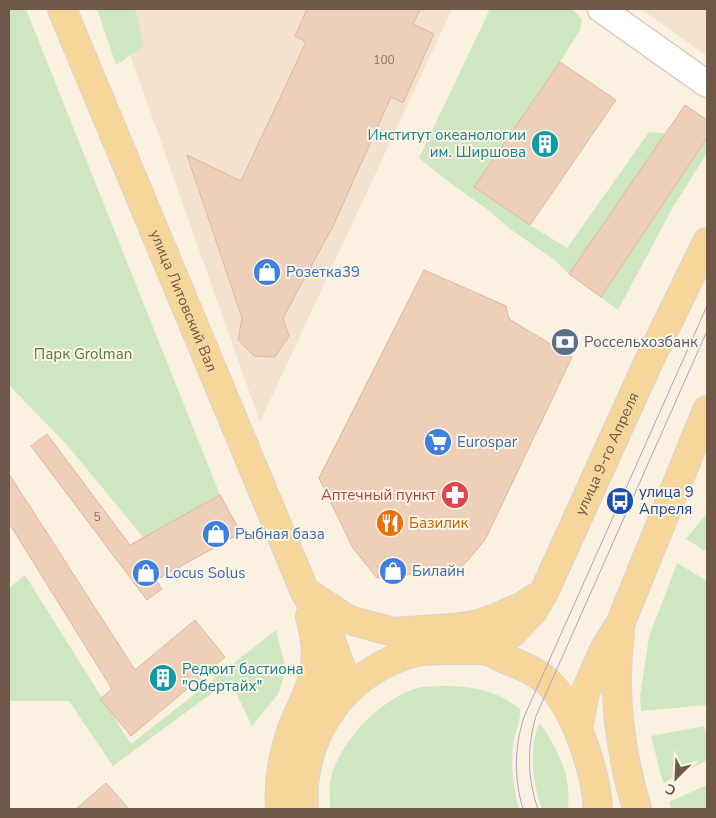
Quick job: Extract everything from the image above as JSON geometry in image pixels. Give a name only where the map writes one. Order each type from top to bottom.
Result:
[{"type":"main road","name":"улица Литовский Вал","points":[[62,9],[306,592],[329,635],[341,668],[332,708]]},
{"type":"main road","name":"улица 9-го Апреля","points":[[487,651],[512,633],[534,611],[647,365],[707,242]]},
{"type":"main road","points":[[578,729],[585,693],[604,650],[621,622],[707,410]]},
{"type":"main road","points":[[306,592],[349,620],[394,632],[446,629],[479,624],[498,618],[523,606],[545,590]]},
{"type":"main road","name":"улица Литовский Вал","points":[[306,592],[365,641],[404,655]]},
{"type":"main road","points":[[280,809],[278,791],[283,759],[293,727],[309,691],[315,665],[314,633],[306,592]]},
{"type":"main road","points":[[621,622],[617,658],[616,706],[624,760],[637,809]]},
{"type":"main road","points":[[304,809],[303,792],[307,763],[315,738],[332,708],[355,683],[373,670],[404,655],[429,650],[487,651],[514,662],[542,677],[550,684],[578,729],[592,775],[598,809]]},
{"type":"street","points":[[601,9],[707,84]]},
{"type":"shaded area","points":[[114,9],[452,9],[260,422]]},
{"type":"shaded area","points":[[641,9],[707,9],[707,56]]},
{"type":"green space","name":"Парк Grolman","points":[[9,9],[26,9],[220,495],[215,547],[165,575],[144,538],[67,445],[9,385]]},
{"type":"green space","points":[[97,9],[135,9],[144,46],[116,65]]},
{"type":"green space","points":[[490,9],[572,9],[582,19],[580,30],[560,62],[475,187],[567,248],[649,132],[674,134],[693,110],[707,122],[707,153],[672,209],[618,310],[419,158]]},
{"type":"green space","points":[[707,513],[707,552],[686,539]]},
{"type":"green space","points":[[677,563],[707,581],[707,705],[641,711],[640,696],[649,637]]},
{"type":"green space","points":[[25,575],[131,744],[276,630],[286,670],[278,694],[252,726],[230,680],[113,766],[69,701],[9,701],[9,588]]},
{"type":"green space","points":[[440,686],[482,690],[511,702],[520,709],[512,757],[515,792],[519,809],[330,809],[330,782],[334,768],[341,753],[362,725],[389,702],[403,694],[420,687]]},
{"type":"green space","points":[[539,724],[549,737],[563,766],[568,786],[568,809],[542,809],[536,789],[533,767],[534,744]]},
{"type":"green space","points":[[704,726],[707,738],[707,760],[663,783],[651,736]]},
{"type":"green space","points":[[707,785],[707,809],[671,809],[669,802]]},
{"type":"building","points":[[307,9],[420,9],[413,24],[434,34],[403,103],[391,97],[333,226],[283,318],[289,336],[275,357],[254,356],[238,340],[242,318],[187,155],[241,181],[306,42],[295,36]]},
{"type":"building","name":"Институт океанологии им. Ширшова","points":[[560,62],[616,100],[530,225],[474,187]]},
{"type":"building","points":[[685,105],[707,120],[707,138],[601,297],[569,274]]},
{"type":"building","points":[[424,270],[506,306],[509,319],[572,357],[485,540],[461,568],[377,578],[353,548],[319,478]]},
{"type":"building","points":[[47,434],[130,545],[220,495],[241,533],[156,580],[162,589],[147,600],[31,446]]},
{"type":"building","points":[[9,474],[135,670],[195,620],[225,657],[131,736],[100,699],[112,689],[9,523]]},
{"type":"building","points":[[106,783],[129,809],[76,809]]},
{"type":"tram line","points":[[523,809],[516,763],[518,740],[524,717],[707,306]]},
{"type":"tram line","points":[[538,809],[530,774],[531,739],[536,716],[707,331]]},
{"type":"place","name":"Институт океанологии им. Ширшова","points":[[545,144]]},
{"type":"place","name":"Розетка39","points":[[267,272]]},
{"type":"place","name":"Россельхозбанк","points":[[565,342]]},
{"type":"place","name":"Eurospar","points":[[438,442]]},
{"type":"place","name":"Аптечный пункт","points":[[455,495]]},
{"type":"place","name":"улица 9 Апреля","points":[[620,501]]},
{"type":"place","name":"Базилик","points":[[390,523]]},
{"type":"place","name":"Рыбная база","points":[[216,534]]},
{"type":"place","name":"Билайн","points":[[393,571]]},
{"type":"place","name":"Locus Solus","points":[[146,573]]},
{"type":"place","name":"Редюит бастиона \"Обертайх\"","points":[[163,678]]}]
